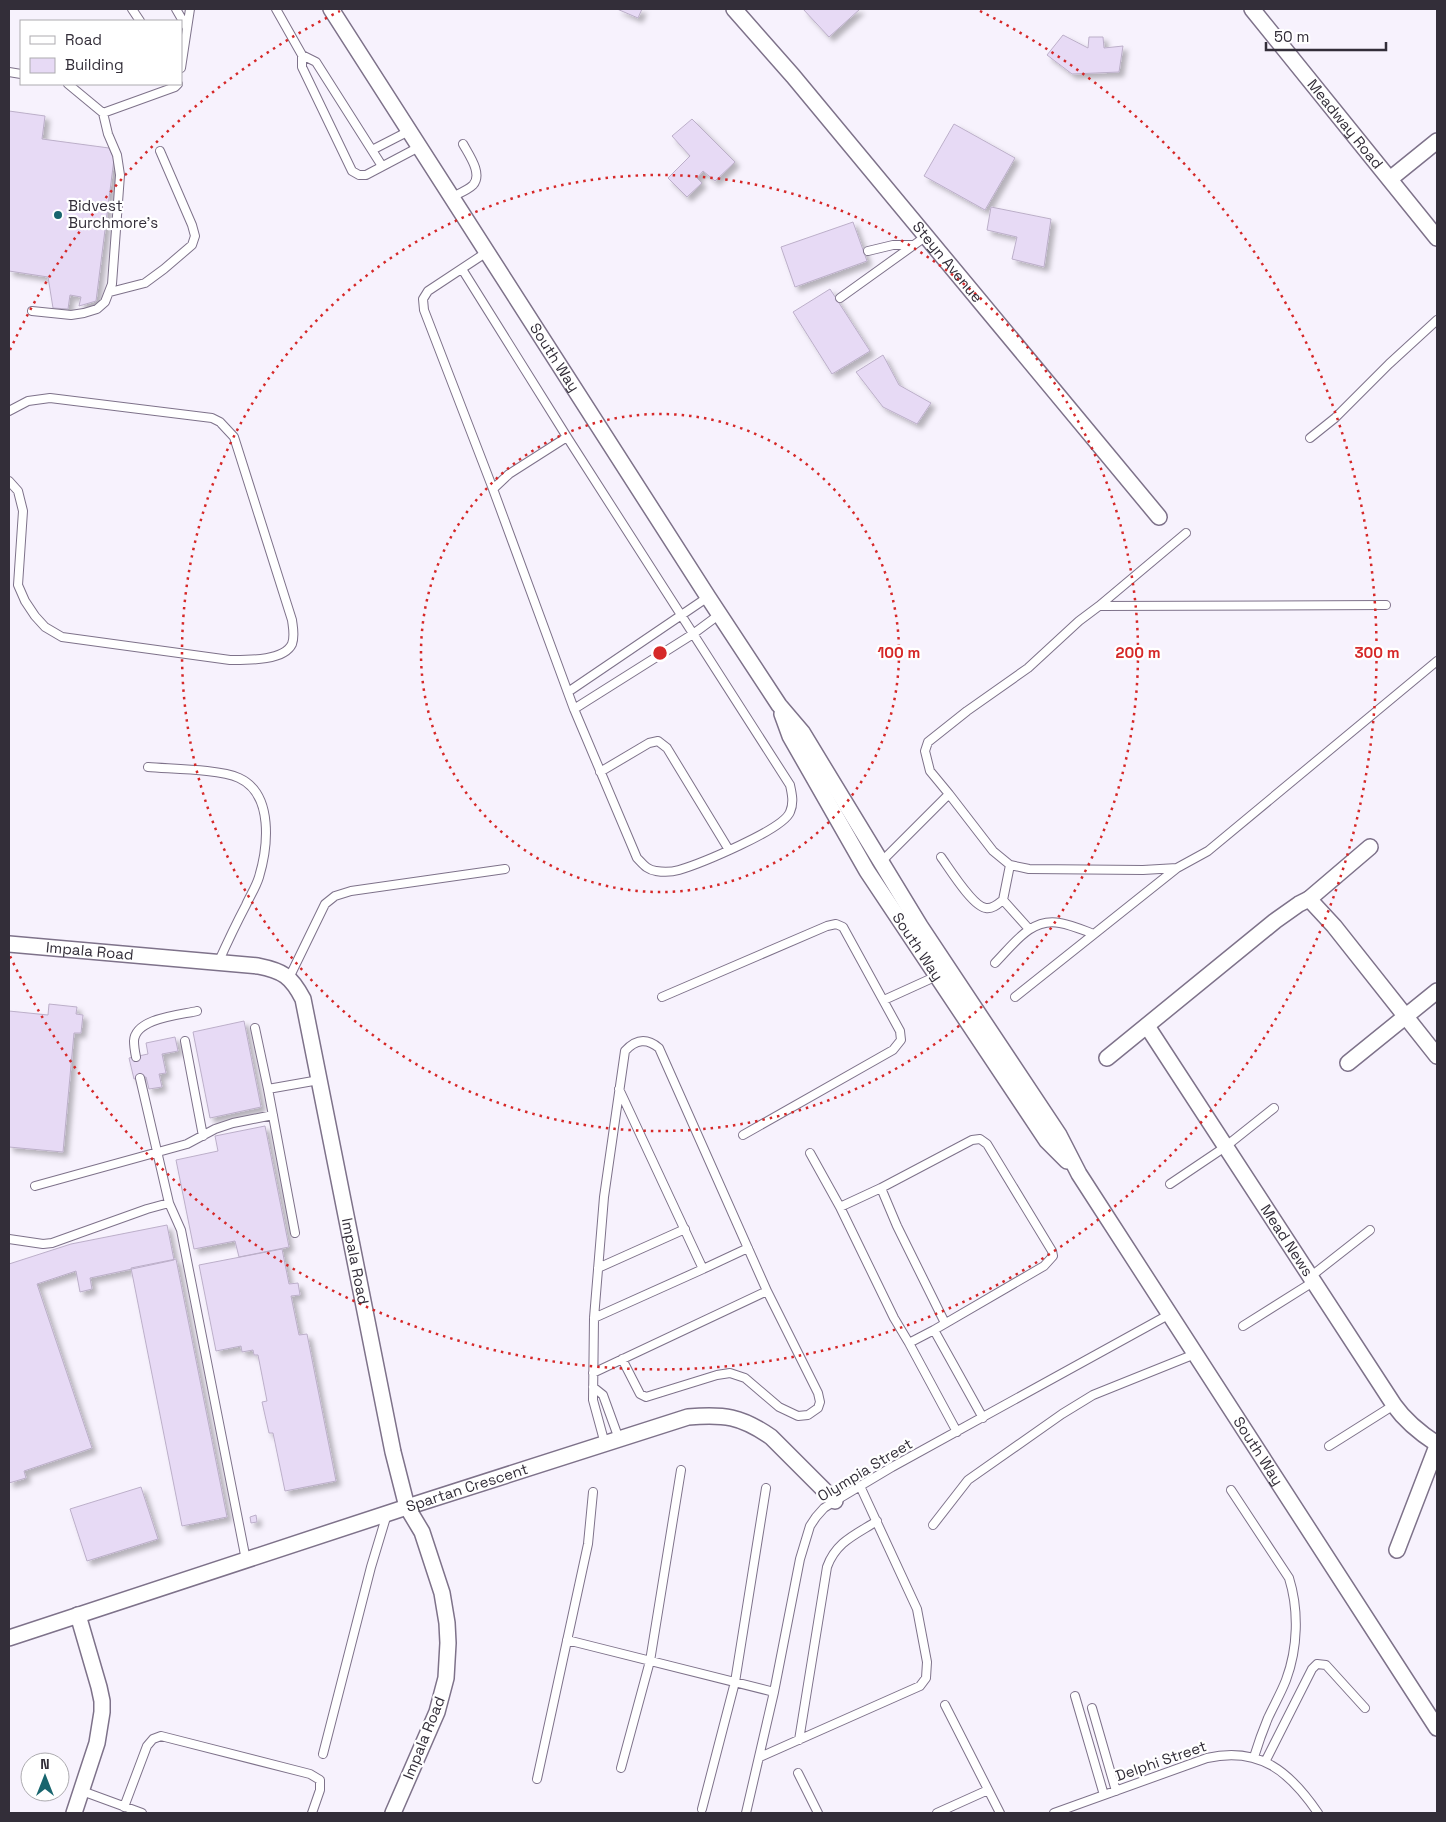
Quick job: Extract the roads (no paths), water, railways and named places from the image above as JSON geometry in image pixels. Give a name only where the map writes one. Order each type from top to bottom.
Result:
[{"type":"street","name":"South Way","points":[[331,9],[708,597],[780,705],[802,732],[882,862],[943,973],[1047,1141],[1080,1174],[1437,1728]]},
{"type":"street","name":"Steyn Avenue","points":[[734,9],[781,62],[919,241],[1159,517]]},
{"type":"street","name":"Meadway Road","points":[[1252,9],[1437,238]]},
{"type":"street","points":[[1390,179],[1437,141]]},
{"type":"street","name":"South Way","points":[[780,705],[790,736],[867,871],[943,973]]},
{"type":"street","points":[[1108,1058],[1275,921],[1309,899],[1370,847]]},
{"type":"street","points":[[1309,899],[1334,926],[1437,1056]]},
{"type":"street","name":"Impala Road","points":[[9,944],[258,966],[281,972],[295,984],[303,999],[377,1373],[406,1507],[422,1532],[442,1593],[447,1623],[446,1678],[437,1712],[393,1813]]},
{"type":"street","points":[[1348,1063],[1437,991]]},
{"type":"street","name":"Mead News","points":[[1147,1026],[1394,1405],[1405,1420],[1437,1445]]},
{"type":"street","name":"Spartan Crescent","points":[[9,1638],[406,1507],[688,1417],[727,1416],[741,1420],[759,1429],[771,1437],[835,1501]]},
{"type":"street","points":[[1397,1550],[1437,1445]]},
{"type":"street","points":[[74,1813],[98,1743],[102,1712],[100,1694],[78,1615]]},
{"type":"lane","points":[[132,9],[139,20]]},
{"type":"lane","points":[[176,9],[187,28]]},
{"type":"lane","points":[[182,61],[190,9]]},
{"type":"lane","points":[[276,9],[302,55],[302,68],[352,171],[359,175],[366,175],[420,147]]},
{"type":"lane","points":[[302,55],[316,62],[382,166]]},
{"type":"lane","points":[[32,311],[71,315],[84,313],[96,309],[105,302],[110,292],[115,259],[120,174],[117,155],[108,134],[104,113],[69,85]]},
{"type":"lane","points":[[104,113],[177,85]]},
{"type":"lane","points":[[372,150],[409,130]]},
{"type":"lane","points":[[452,197],[473,185],[477,177],[476,169],[464,144]]},
{"type":"lane","points":[[110,292],[145,283],[192,245],[195,236],[192,225],[160,151]]},
{"type":"lane","points":[[868,251],[919,241]]},
{"type":"lane","points":[[840,298],[919,241]]},
{"type":"lane","points":[[462,268],[567,437],[790,785],[793,796],[790,812],[781,823],[697,864],[676,871],[656,871],[646,868],[637,858],[574,708],[424,310],[423,299],[428,290],[462,268],[487,252]]},
{"type":"lane","points":[[1310,438],[1335,418],[1388,364],[1437,320]]},
{"type":"lane","points":[[9,411],[28,401],[50,398],[212,418],[220,422],[234,437],[292,620],[291,644],[280,655],[248,660],[230,660],[62,636],[45,627],[24,601],[18,585],[23,511],[18,490],[9,481]]},
{"type":"lane","points":[[493,489],[509,474],[567,437]]},
{"type":"lane","points":[[1177,868],[1143,870],[1030,869],[1010,865],[993,850],[930,770],[925,751],[928,742],[966,711],[1028,668],[1078,621],[1099,606],[1186,533]]},
{"type":"lane","points":[[568,692],[708,597]]},
{"type":"lane","points":[[1099,606],[1386,605]]},
{"type":"lane","points":[[574,708],[693,634],[720,614]]},
{"type":"lane","points":[[1015,997],[1177,868],[1208,851],[1437,661]]},
{"type":"lane","points":[[600,772],[649,743],[658,741],[667,748],[729,850]]},
{"type":"lane","points":[[148,767],[217,773],[238,777],[248,784],[258,796],[265,811],[266,841],[259,878],[218,963]]},
{"type":"lane","points":[[867,871],[882,862],[949,794]]},
{"type":"lane","points":[[941,857],[975,903],[984,908],[992,908],[1003,900],[1010,865]]},
{"type":"lane","points":[[289,978],[326,904],[335,896],[351,891],[505,869]]},
{"type":"lane","points":[[1003,900],[1030,929]]},
{"type":"lane","points":[[995,963],[1030,929],[1041,923],[1058,923],[1094,934]]},
{"type":"lane","points":[[662,997],[827,926],[836,924],[843,927],[900,1031],[900,1040],[893,1050],[743,1135]]},
{"type":"lane","points":[[884,1000],[943,973]]},
{"type":"lane","points":[[136,1057],[134,1039],[139,1029],[149,1022],[197,1011]]},
{"type":"lane","points":[[255,1028],[295,1232]]},
{"type":"lane","points":[[612,1441],[593,1400],[594,1318],[604,1197],[619,1089],[626,1050],[632,1043],[643,1040],[652,1042],[659,1048],[767,1291],[818,1393],[820,1402],[818,1408],[808,1414],[798,1416],[779,1407],[745,1378],[730,1374],[717,1374],[646,1397],[640,1394],[622,1359]]},
{"type":"lane","points":[[185,1041],[203,1136]]},
{"type":"lane","points":[[140,1078],[169,1203],[181,1230],[246,1560]]},
{"type":"lane","points":[[268,1089],[320,1080]]},
{"type":"lane","points":[[619,1089],[703,1269]]},
{"type":"lane","points":[[1170,1184],[1225,1147],[1274,1108]]},
{"type":"lane","points":[[35,1186],[187,1144],[215,1129],[233,1123],[273,1115]]},
{"type":"lane","points":[[840,1207],[881,1188],[972,1140],[980,1139],[987,1144],[1052,1251],[1053,1256],[1044,1266],[909,1343]]},
{"type":"lane","points":[[810,1153],[957,1432]]},
{"type":"lane","points":[[881,1188],[897,1226],[945,1323]]},
{"type":"lane","points":[[9,1239],[43,1244],[52,1243],[146,1209],[169,1203]]},
{"type":"lane","points":[[598,1268],[685,1229]]},
{"type":"lane","points":[[1243,1326],[1312,1279],[1370,1230]]},
{"type":"lane","points":[[594,1318],[748,1248]]},
{"type":"lane","points":[[593,1373],[767,1291]]},
{"type":"lane","name":"Olympia Street","points":[[746,1813],[774,1692],[805,1539],[816,1517],[824,1508],[860,1486],[1170,1314]]},
{"type":"lane","points":[[934,1330],[983,1418]]},
{"type":"lane","points":[[933,1525],[968,1480],[1062,1414],[1093,1395],[1195,1354]]},
{"type":"lane","points":[[593,1387],[603,1396],[612,1441]]},
{"type":"lane","points":[[1329,1446],[1394,1405]]},
{"type":"lane","points":[[621,1768],[650,1661],[681,1470]]},
{"type":"lane","points":[[760,1757],[920,1686],[926,1678],[927,1662],[917,1610],[860,1486]]},
{"type":"lane","points":[[702,1809],[735,1682],[766,1488]]},
{"type":"lane","points":[[1231,1490],[1289,1578],[1293,1591],[1296,1619],[1295,1642],[1286,1680],[1268,1718],[1254,1757]]},
{"type":"lane","points":[[537,1779],[588,1544],[593,1492]]},
{"type":"lane","points":[[323,1754],[371,1567],[387,1514]]},
{"type":"lane","points":[[799,1740],[827,1567],[832,1554],[840,1545],[877,1521]]},
{"type":"lane","points":[[567,1640],[774,1692]]},
{"type":"lane","points":[[1265,1762],[1312,1668],[1317,1664],[1326,1665],[1365,1708]]},
{"type":"lane","points":[[1075,1696],[1104,1795]]},
{"type":"lane","points":[[945,1705],[1000,1813]]},
{"type":"lane","points":[[1092,1708],[1116,1791]]},
{"type":"lane","points":[[124,1807],[147,1746],[153,1739],[161,1736],[310,1774],[320,1780],[320,1790],[312,1813]]},
{"type":"lane","name":"Delphi Street","points":[[1054,1813],[1222,1754],[1254,1757],[1288,1775],[1318,1813]]},
{"type":"lane","points":[[798,1773],[818,1813]]},
{"type":"lane","points":[[937,1813],[988,1790]]},
{"type":"lane","points":[[82,1791],[142,1813]]},
{"type":"place","name":"Bidvest Burchmore's","points":[[58,215]]}]
